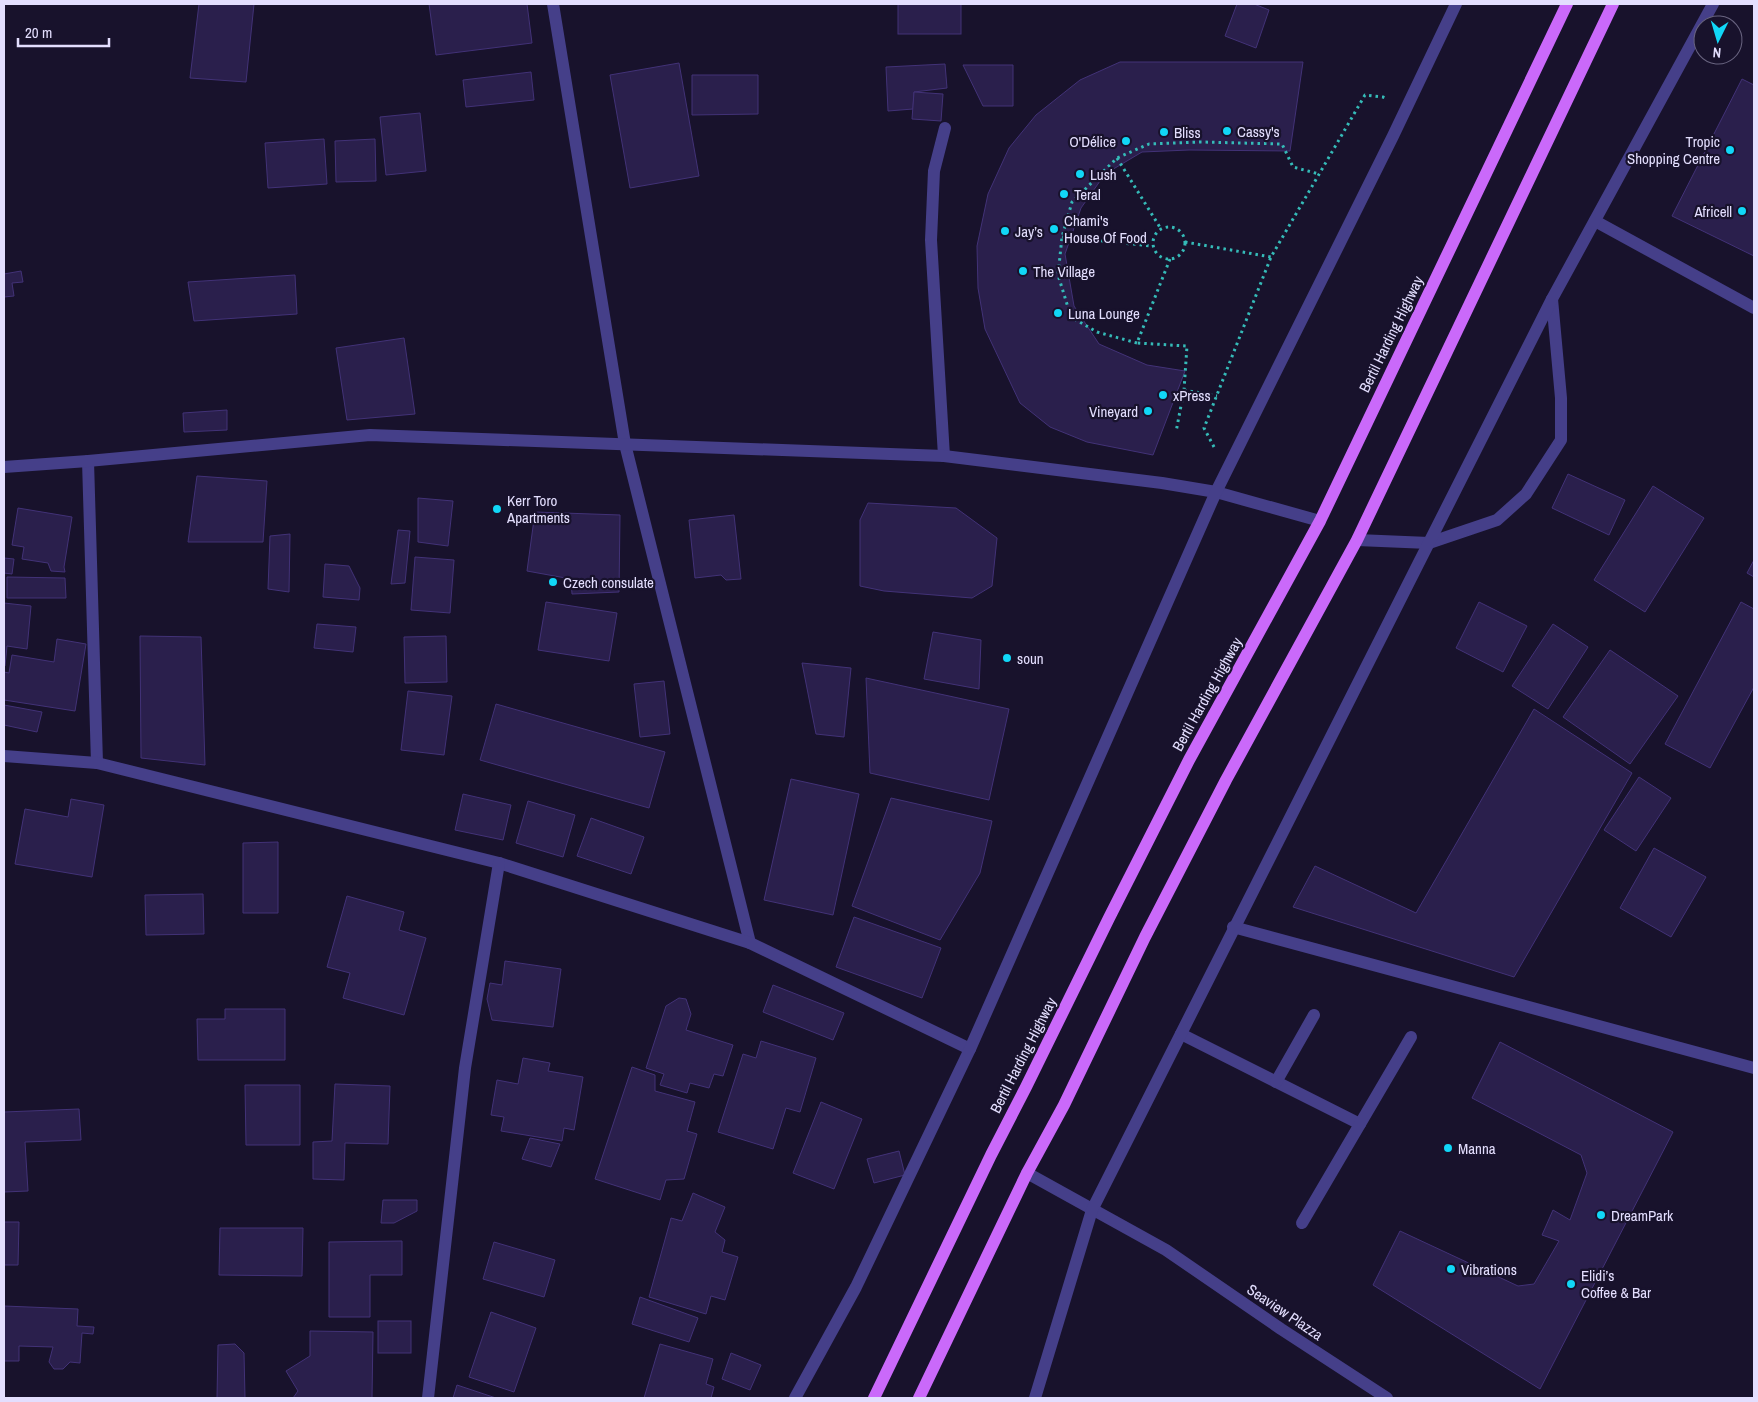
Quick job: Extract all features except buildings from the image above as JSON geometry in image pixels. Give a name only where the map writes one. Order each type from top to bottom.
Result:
[{"type":"main road","name":"Bertil Harding Highway","points":[[874,1398],[1108,918],[1189,760],[1320,521],[1567,4]]},
{"type":"main road","points":[[919,1398],[1027,1173],[1064,1105],[1145,936],[1226,780],[1357,540],[1613,4]]},
{"type":"street","points":[[553,4],[625,444],[750,943]]},
{"type":"street","points":[[795,1398],[856,1287],[970,1049],[1216,492],[1456,4]]},
{"type":"street","points":[[1035,1398],[1092,1210],[1552,299],[1713,4]]},
{"type":"street","points":[[944,456],[931,240],[934,172],[945,128]]},
{"type":"street","points":[[1595,221],[1754,308]]},
{"type":"street","points":[[1357,540],[1429,543],[1497,520],[1526,494],[1561,440],[1561,398],[1552,299]]},
{"type":"street","points":[[4,467],[370,435],[944,456],[1162,483],[1216,492],[1320,521]]},
{"type":"street","points":[[88,461],[97,763]]},
{"type":"street","points":[[4,756],[97,763],[499,863],[750,943],[970,1049]]},
{"type":"street","points":[[428,1398],[466,1068],[499,863]]},
{"type":"street","points":[[1234,928],[1754,1068]]},
{"type":"street","points":[[1276,1082],[1314,1015]]},
{"type":"street","points":[[1181,1034],[1360,1124]]},
{"type":"street","points":[[1302,1224],[1411,1037]]},
{"type":"street","name":"Seaview Plazza","points":[[1027,1173],[1166,1250],[1281,1329],[1387,1398]]},
{"type":"path","points":[[1233,458],[1214,449],[1204,428],[1271,257],[1365,96],[1383,97],[1407,107]]},
{"type":"path","points":[[1176,432],[1184,390],[1186,346],[1137,343],[1098,332],[1071,318],[1058,275],[1062,237],[1072,202],[1117,158],[1149,144],[1201,142],[1282,144],[1292,167],[1319,174]]},
{"type":"path","points":[[1117,158],[1161,228]]},
{"type":"path","points":[[1169,226],[1177,228],[1182,232],[1185,242],[1185,247],[1181,254],[1170,259],[1158,255],[1152,246],[1153,237],[1161,228],[1169,226]]},
{"type":"path","points":[[1062,237],[1152,246]]},
{"type":"path","points":[[1185,242],[1271,257]]},
{"type":"path","points":[[1137,343],[1170,259]]},
{"type":"path","points":[[1184,390],[1217,396]]},
{"type":"place","name":"Cassy's","points":[[1227,131]]},
{"type":"place","name":"Bliss","points":[[1164,132]]},
{"type":"place","name":"O'Délice","points":[[1126,141]]},
{"type":"place","name":"Tropic Shopping Centre","points":[[1730,150]]},
{"type":"place","name":"Lush","points":[[1080,174]]},
{"type":"place","name":"Teral","points":[[1064,194]]},
{"type":"place","name":"Africell","points":[[1742,211]]},
{"type":"place","name":"Chami's House Of Food","points":[[1054,229]]},
{"type":"place","name":"Jay’s","points":[[1005,231]]},
{"type":"place","name":"The Village","points":[[1023,271]]},
{"type":"place","name":"Luna Lounge","points":[[1058,313]]},
{"type":"place","name":"xPress","points":[[1163,395]]},
{"type":"place","name":"Vineyard","points":[[1148,411]]},
{"type":"place","name":"Kerr Toro Apartments","points":[[497,509]]},
{"type":"place","name":"Czech consulate","points":[[553,582]]},
{"type":"place","name":"soun","points":[[1007,658]]},
{"type":"place","name":"Manna","points":[[1448,1148]]},
{"type":"place","name":"DreamPark","points":[[1601,1215]]},
{"type":"place","name":"Vibrations","points":[[1451,1269]]},
{"type":"place","name":"Elidi’s Coffee & Bar","points":[[1571,1284]]}]
